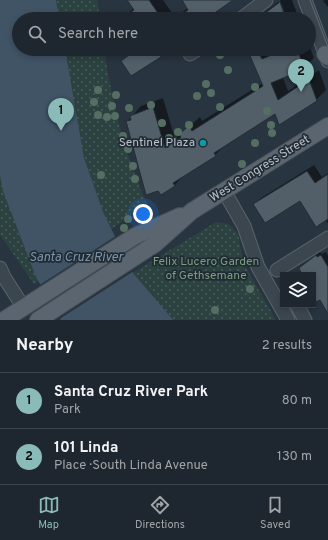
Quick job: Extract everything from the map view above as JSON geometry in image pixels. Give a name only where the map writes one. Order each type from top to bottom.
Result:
[{"type":"main road","name":"West Congress Street","points":[[4,320],[135,236],[192,211],[328,126]]},
{"type":"main road","name":"West Congress Street","points":[[38,320],[155,244],[192,211]]},
{"type":"street","points":[[251,12],[266,0]]},
{"type":"street","points":[[305,0],[310,12]]},
{"type":"street","points":[[316,28],[327,57]]},
{"type":"street","points":[[224,191],[244,226],[258,267],[288,320]]},
{"type":"street","points":[[284,272],[328,238]]},
{"type":"street","points":[[1,275],[24,308]]},
{"type":"street","points":[[264,278],[280,275]]},
{"type":"street","points":[[299,308],[306,320]]},
{"type":"green space","name":"Santa Cruz River","points":[[0,0],[97,0],[99,12],[12,12],[12,56],[105,56],[120,128],[132,167],[147,204],[34,284],[0,235]]},
{"type":"green space","name":"Felix Lucero Garden of Gethsemane","points":[[216,222],[229,224],[238,234],[244,264],[276,320],[63,320],[134,272]]},
{"type":"water","name":"Santa Cruz River","points":[[0,0],[56,0],[58,12],[12,12],[12,56],[66,56],[84,158],[103,212],[133,273],[173,320],[61,320],[36,277],[3,191],[0,175]]},
{"type":"pier","points":[[116,236],[134,271],[58,320],[38,286]]},
{"type":"building","points":[[127,0],[149,0],[157,12],[131,12],[134,10]]},
{"type":"building","points":[[182,0],[233,0],[216,12],[185,12],[188,10]]},
{"type":"building","points":[[280,2],[284,12],[266,12]]},
{"type":"building","points":[[128,56],[161,57],[131,76],[121,61]]},
{"type":"building","name":"Sentinel Plaza","points":[[250,56],[260,56],[262,59],[269,56],[300,56],[305,69],[271,83],[278,100],[309,79],[317,101],[279,125],[275,114],[214,153],[216,156],[173,183],[175,186],[161,195],[158,191],[146,195],[126,121],[131,120],[130,116],[153,107],[165,148],[181,137],[179,134],[189,126],[192,131],[263,86]]},
{"type":"building","points":[[307,171],[315,183],[328,174],[328,219],[316,227],[300,201],[265,223],[253,204]]},
{"type":"building","points":[[316,255],[317,257],[321,255],[328,267],[328,314],[320,300],[316,302],[316,272],[301,272],[299,268]]},
{"type":"tram line","points":[[310,0],[315,12]]},
{"type":"tram line","points":[[316,16],[328,47]]},
{"type":"place","name":"101 Linda","points":[[301,92]]},
{"type":"place","name":"Santa Cruz River Park","points":[[61,131]]},
{"type":"place","name":"Sentinel Plaza","points":[[203,143]]}]
